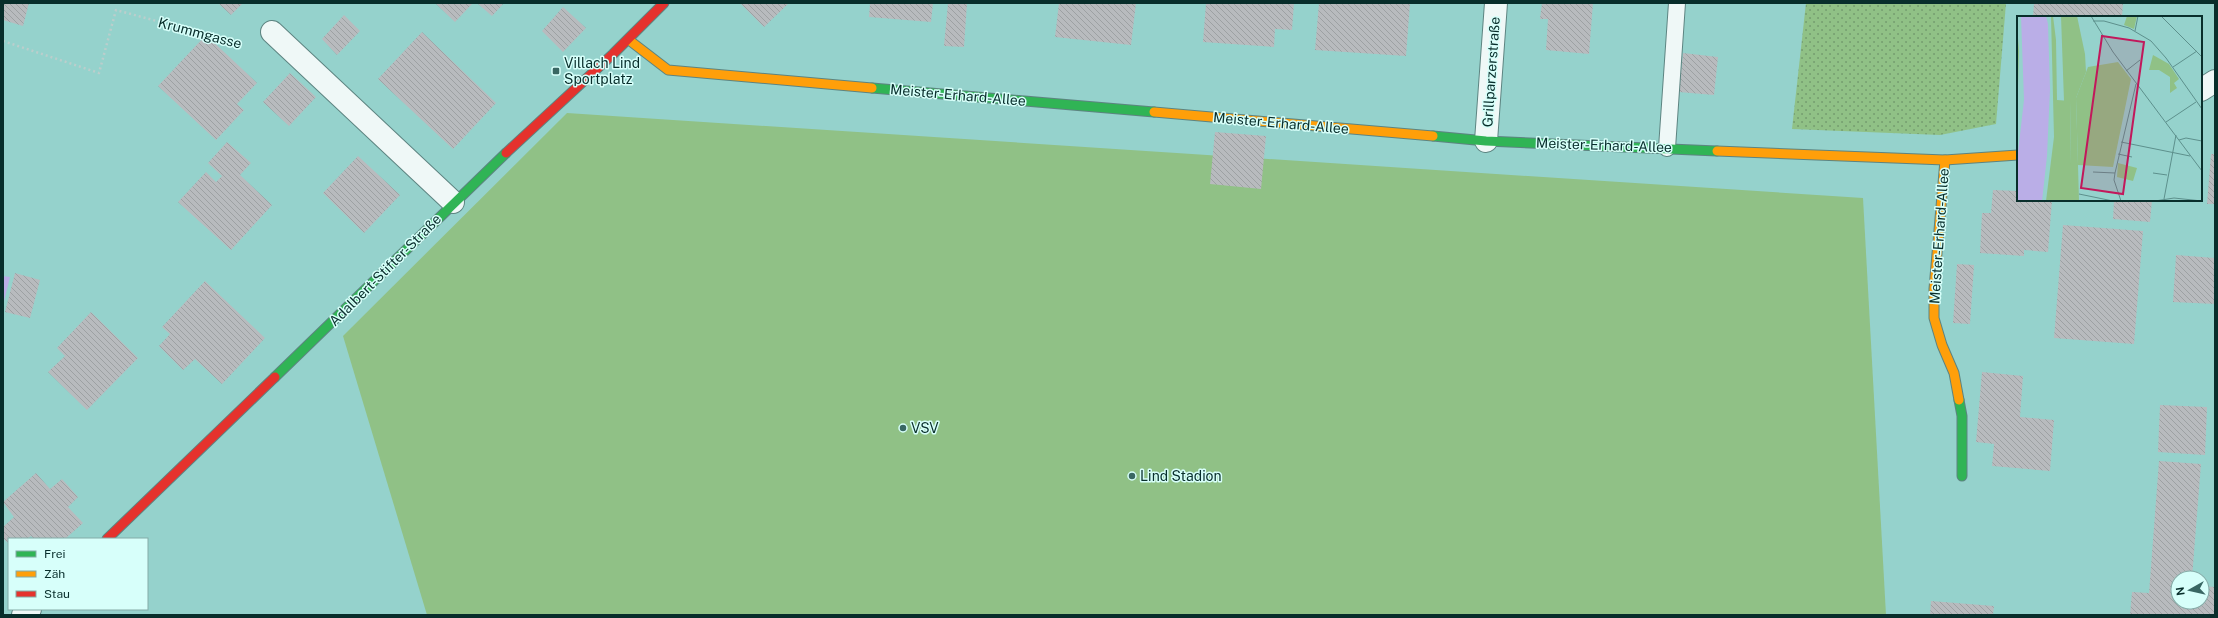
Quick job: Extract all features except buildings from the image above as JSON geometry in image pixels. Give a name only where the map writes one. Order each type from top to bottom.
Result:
[{"type":"street","name":"Adalbert-Stifter-Straße","points":[[108,538],[217,436],[454,202],[629,40],[664,3]]},
{"type":"street","name":"Grillparzerstraße","points":[[1486,141],[1496,3]]},
{"type":"street","points":[[272,32],[454,202]]},
{"type":"street","name":"Meister-Erhard-Allee","points":[[629,40],[668,70],[1486,141],[1945,160],[2017,155]]},
{"type":"street","points":[[2202,89],[2215,82]]},
{"type":"street","name":"Meister-Erhard-Allee","points":[[1945,160],[1934,288],[1934,318],[1942,345],[1954,373],[1962,416],[1962,476]]},
{"type":"lane","points":[[1667,148],[1677,3]]},
{"type":"path","name":"Krummgasse","points":[[3,41],[99,73],[116,10],[247,46],[272,32]]},
{"type":"green space","points":[[1806,3],[2006,3],[1996,124],[1940,135],[1792,129]]},
{"type":"green space","name":"Lind Stadion","points":[[567,113],[1863,198],[1886,615],[427,615],[343,336]]},
{"type":"shaded area","points":[[3,276],[10,277],[4,301],[3,301]]},
{"type":"traffic: fast","points":[[872,88],[1154,112]]},
{"type":"traffic: fast","points":[[1433,136],[1486,141],[1717,151]]},
{"type":"traffic: fast","points":[[275,377],[506,153]]},
{"type":"traffic: fast","points":[[1959,400],[1962,416],[1962,476]]},
{"type":"traffic: slow","points":[[629,40],[668,70],[872,88]]},
{"type":"traffic: slow","points":[[1154,112],[1433,136]]},
{"type":"traffic: slow","points":[[1717,151],[1945,160],[2017,155]]},
{"type":"traffic: slow","points":[[1945,160],[1934,289],[1934,318],[1942,345],[1954,373],[1959,400]]},
{"type":"traffic: jam","points":[[506,153],[613,54],[664,3]]},
{"type":"traffic: jam","points":[[108,538],[275,377]]},
{"type":"place","name":"Villach Lind Sportplatz","points":[[556,71]]},
{"type":"place","name":"VSV","points":[[903,428]]},
{"type":"place","name":"Lind Stadion","points":[[1132,476]]}]
